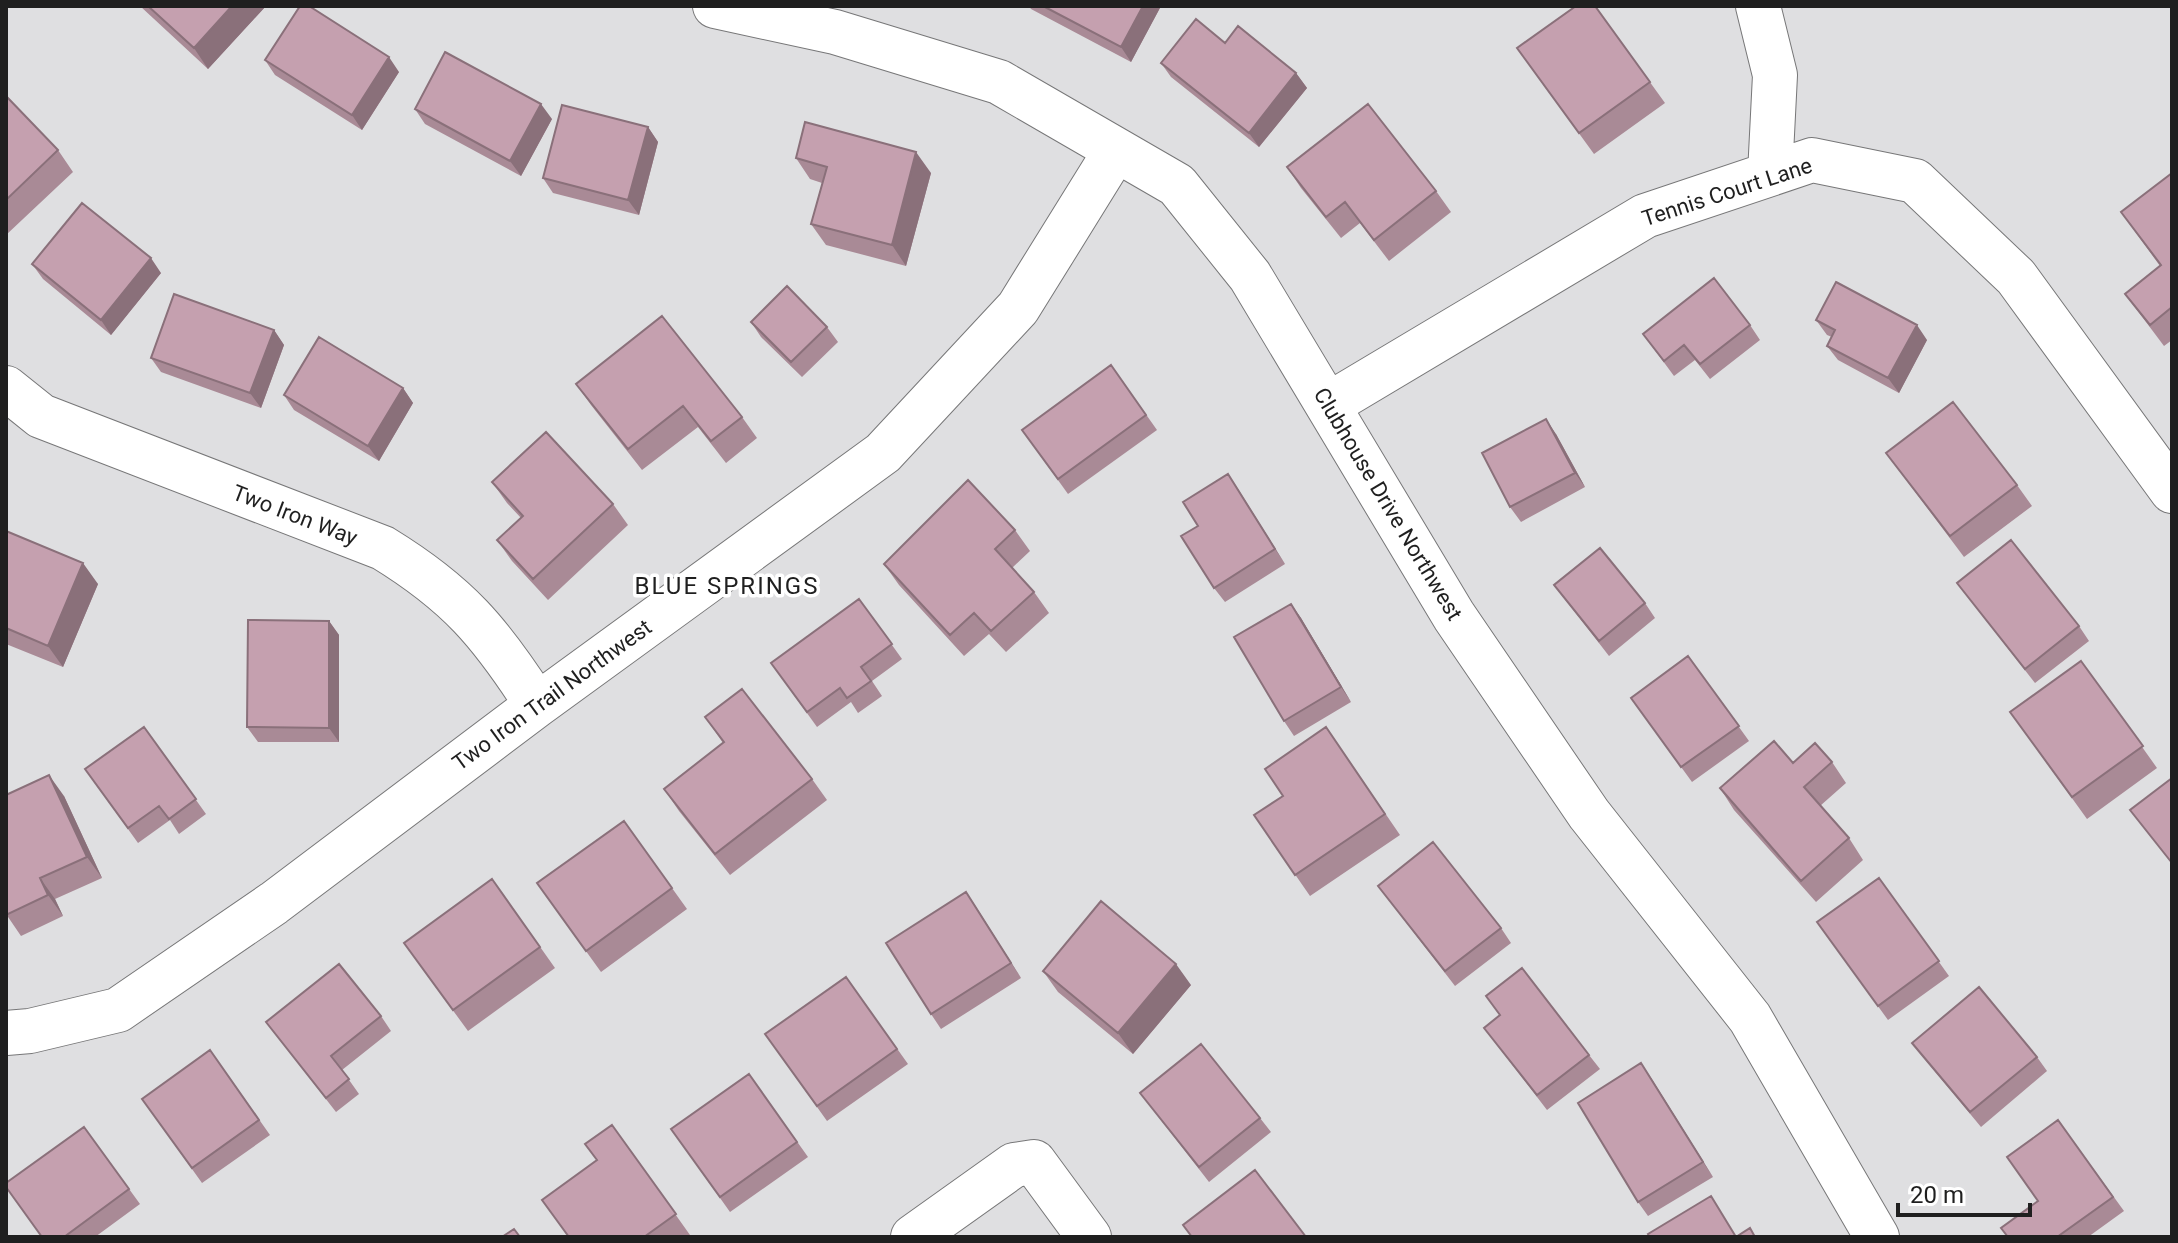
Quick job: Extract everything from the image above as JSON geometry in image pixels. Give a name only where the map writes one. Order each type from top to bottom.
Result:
[{"type":"street","name":"Clubhouse Drive Northwest","points":[[715,6],[835,32],[999,82],[1177,185],[1250,276],[1454,616],[1589,814],[1750,1018],[1877,1237]]},
{"type":"street","points":[[1758,6],[1775,75],[1770,174]]},
{"type":"street","name":"Two Iron Trail Northwest","points":[[6,1033],[30,1031],[118,1010],[274,903],[537,705],[883,453],[1018,308],[1116,150]]},
{"type":"street","name":"Tennis Court Lane","points":[[1328,405],[1645,216],[1812,160],[1915,181],[2016,277],[2172,491]]},
{"type":"street","name":"Two Iron Way","points":[[6,388],[41,416],[383,548],[432,578],[470,611],[537,705]]},
{"type":"street","points":[[913,1237],[1014,1165],[1034,1162],[1089,1237]]},
{"type":"building","points":[[148,6],[232,6],[194,48]]},
{"type":"building","points":[[300,6],[309,6],[389,57],[352,115],[265,60]]},
{"type":"building","points":[[1043,6],[1143,6],[1121,47]]},
{"type":"building","points":[[1576,6],[1595,6],[1650,82],[1579,133],[1517,48]]},
{"type":"building","points":[[1196,19],[1225,43],[1238,26],[1296,73],[1249,133],[1161,63]]},
{"type":"building","points":[[445,52],[541,104],[510,161],[415,109]]},
{"type":"building","points":[[6,96],[58,150],[6,200]]},
{"type":"building","points":[[1368,104],[1436,191],[1374,240],[1345,202],[1326,217],[1287,167]]},
{"type":"building","points":[[562,105],[648,127],[628,200],[543,178]]},
{"type":"building","points":[[805,122],[916,152],[892,245],[811,224],[827,167],[796,158]]},
{"type":"building","points":[[2172,173],[2172,307],[2150,325],[2125,294],[2161,265],[2121,212]]},
{"type":"building","points":[[82,203],[151,258],[101,320],[32,264]]},
{"type":"building","points":[[1714,278],[1750,325],[1700,364],[1684,345],[1664,361],[1643,334]]},
{"type":"building","points":[[1836,282],[1917,325],[1888,378],[1827,346],[1835,330],[1816,320]]},
{"type":"building","points":[[787,286],[827,327],[791,362],[751,322]]},
{"type":"building","points":[[174,294],[274,330],[250,393],[151,358]]},
{"type":"building","points":[[662,316],[742,417],[711,441],[683,406],[628,449],[576,384]]},
{"type":"building","points":[[319,337],[403,388],[368,446],[284,395]]},
{"type":"building","points":[[1111,365],[1146,415],[1058,479],[1022,430]]},
{"type":"building","points":[[1953,402],[2017,485],[1950,536],[1886,453]]},
{"type":"building","points":[[1546,419],[1575,473],[1510,507],[1482,453]]},
{"type":"building","points":[[546,432],[613,504],[533,579],[497,540],[523,516],[492,482]]},
{"type":"building","points":[[1228,474],[1275,549],[1214,588],[1181,536],[1198,526],[1183,502]]},
{"type":"building","points":[[968,480],[1015,530],[995,549],[1034,592],[991,631],[974,613],[950,635],[884,564]]},
{"type":"building","points":[[6,531],[83,563],[48,646],[6,628]]},
{"type":"building","points":[[2011,540],[2079,626],[2025,669],[1957,583]]},
{"type":"building","points":[[1600,548],[1645,603],[1599,641],[1554,585]]},
{"type":"building","points":[[859,599],[892,644],[861,667],[871,681],[847,698],[840,688],[807,712],[771,663]]},
{"type":"building","points":[[1291,604],[1341,687],[1284,721],[1234,637]]},
{"type":"building","points":[[248,620],[329,621],[329,728],[247,727]]},
{"type":"building","points":[[1688,656],[1739,726],[1681,767],[1631,698]]},
{"type":"building","points":[[2081,661],[2143,746],[2072,797],[2010,712]]},
{"type":"building","points":[[742,689],[812,779],[715,854],[664,789],[724,742],[705,717]]},
{"type":"building","points":[[144,727],[196,799],[169,819],[159,806],[128,828],[85,769]]},
{"type":"building","points":[[1326,727],[1385,814],[1295,875],[1254,815],[1283,796],[1265,769]]},
{"type":"building","points":[[1774,741],[1793,763],[1815,743],[1832,762],[1804,787],[1849,838],[1801,881],[1720,788]]},
{"type":"building","points":[[49,775],[87,857],[40,878],[48,895],[6,915],[6,795]]},
{"type":"building","points":[[2172,778],[2172,863],[2130,810]]},
{"type":"building","points":[[624,821],[672,888],[586,951],[537,883]]},
{"type":"building","points":[[1433,842],[1501,928],[1445,971],[1378,886]]},
{"type":"building","points":[[1879,878],[1939,961],[1878,1006],[1817,922]]},
{"type":"building","points":[[492,879],[540,947],[453,1010],[404,943]]},
{"type":"building","points":[[966,892],[1011,963],[931,1014],[886,943]]},
{"type":"building","points":[[1101,901],[1176,964],[1118,1033],[1043,971]]},
{"type":"building","points":[[339,964],[381,1016],[331,1056],[349,1079],[326,1098],[266,1022]]},
{"type":"building","points":[[1522,968],[1589,1055],[1537,1095],[1484,1028],[1500,1015],[1486,996]]},
{"type":"building","points":[[846,977],[897,1049],[817,1106],[765,1034]]},
{"type":"building","points":[[1979,987],[2037,1057],[1970,1112],[1912,1043]]},
{"type":"building","points":[[1201,1044],[1260,1118],[1199,1167],[1140,1093]]},
{"type":"building","points":[[210,1050],[259,1120],[192,1168],[142,1099]]},
{"type":"building","points":[[1641,1063],[1703,1162],[1638,1202],[1578,1103]]},
{"type":"building","points":[[749,1074],[797,1142],[720,1197],[671,1129]]},
{"type":"building","points":[[2058,1120],[2113,1197],[2057,1237],[2008,1237],[2001,1228],[2038,1201],[2007,1157]]},
{"type":"building","points":[[612,1125],[676,1214],[644,1237],[569,1237],[542,1200],[597,1160],[585,1144]]},
{"type":"building","points":[[84,1127],[129,1189],[64,1237],[42,1237],[6,1183]]},
{"type":"building","points":[[1255,1170],[1306,1237],[1192,1237],[1183,1225]]},
{"type":"building","points":[[1711,1196],[1736,1237],[1650,1237],[1648,1234]]},
{"type":"building","points":[[1750,1228],[1755,1237],[1736,1237]]},
{"type":"building","points":[[514,1229],[520,1237],[502,1237]]},
{"type":"district","name":"BLUE SPRINGS","points":[[727,586]]}]
